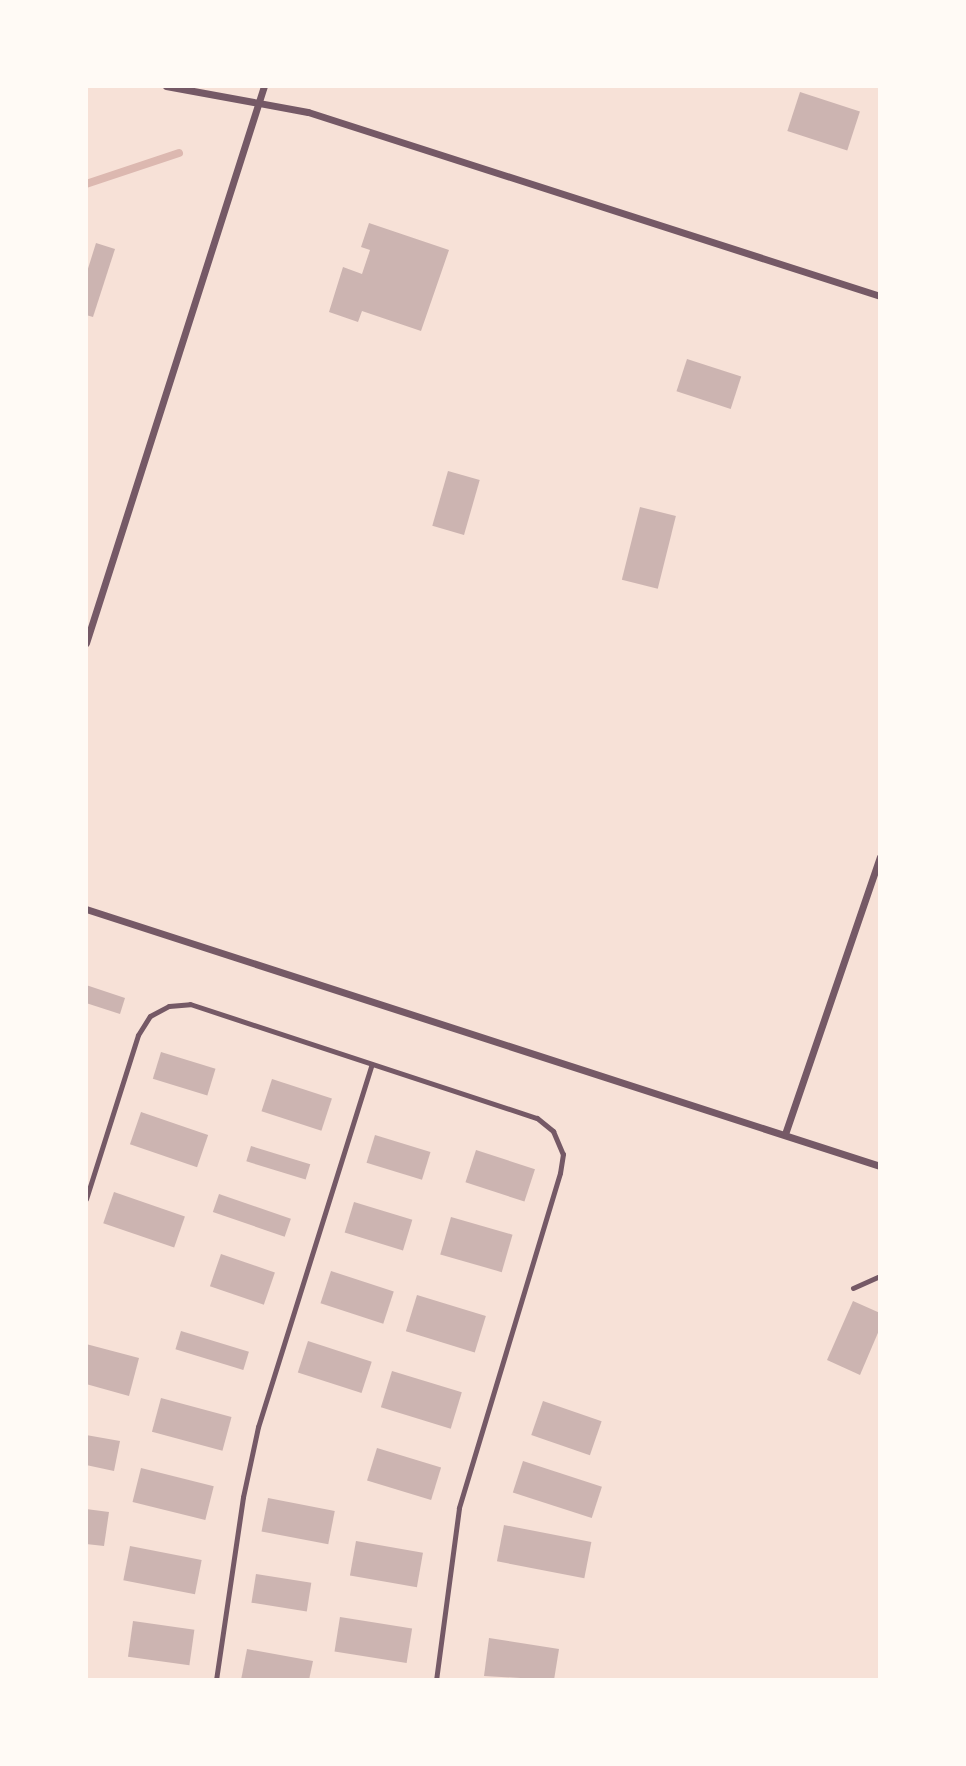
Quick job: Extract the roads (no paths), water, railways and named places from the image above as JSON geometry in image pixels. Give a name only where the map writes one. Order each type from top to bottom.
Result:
[{"type":"street","points":[[166,86],[308,112],[880,296]]},
{"type":"street","points":[[86,643],[264,86]]},
{"type":"street","points":[[785,1134],[880,857]]},
{"type":"street","points":[[86,909],[880,1166]]},
{"type":"lane","points":[[86,1199],[138,1035],[150,1016],[169,1006],[190,1004],[537,1118],[553,1131],[563,1154],[459,1508],[436,1680]]},
{"type":"lane","points":[[216,1680],[243,1497],[258,1427],[372,1064]]},
{"type":"lane","points":[[853,1288],[880,1276]]},
{"type":"waterway","points":[[86,184],[179,153]]}]
